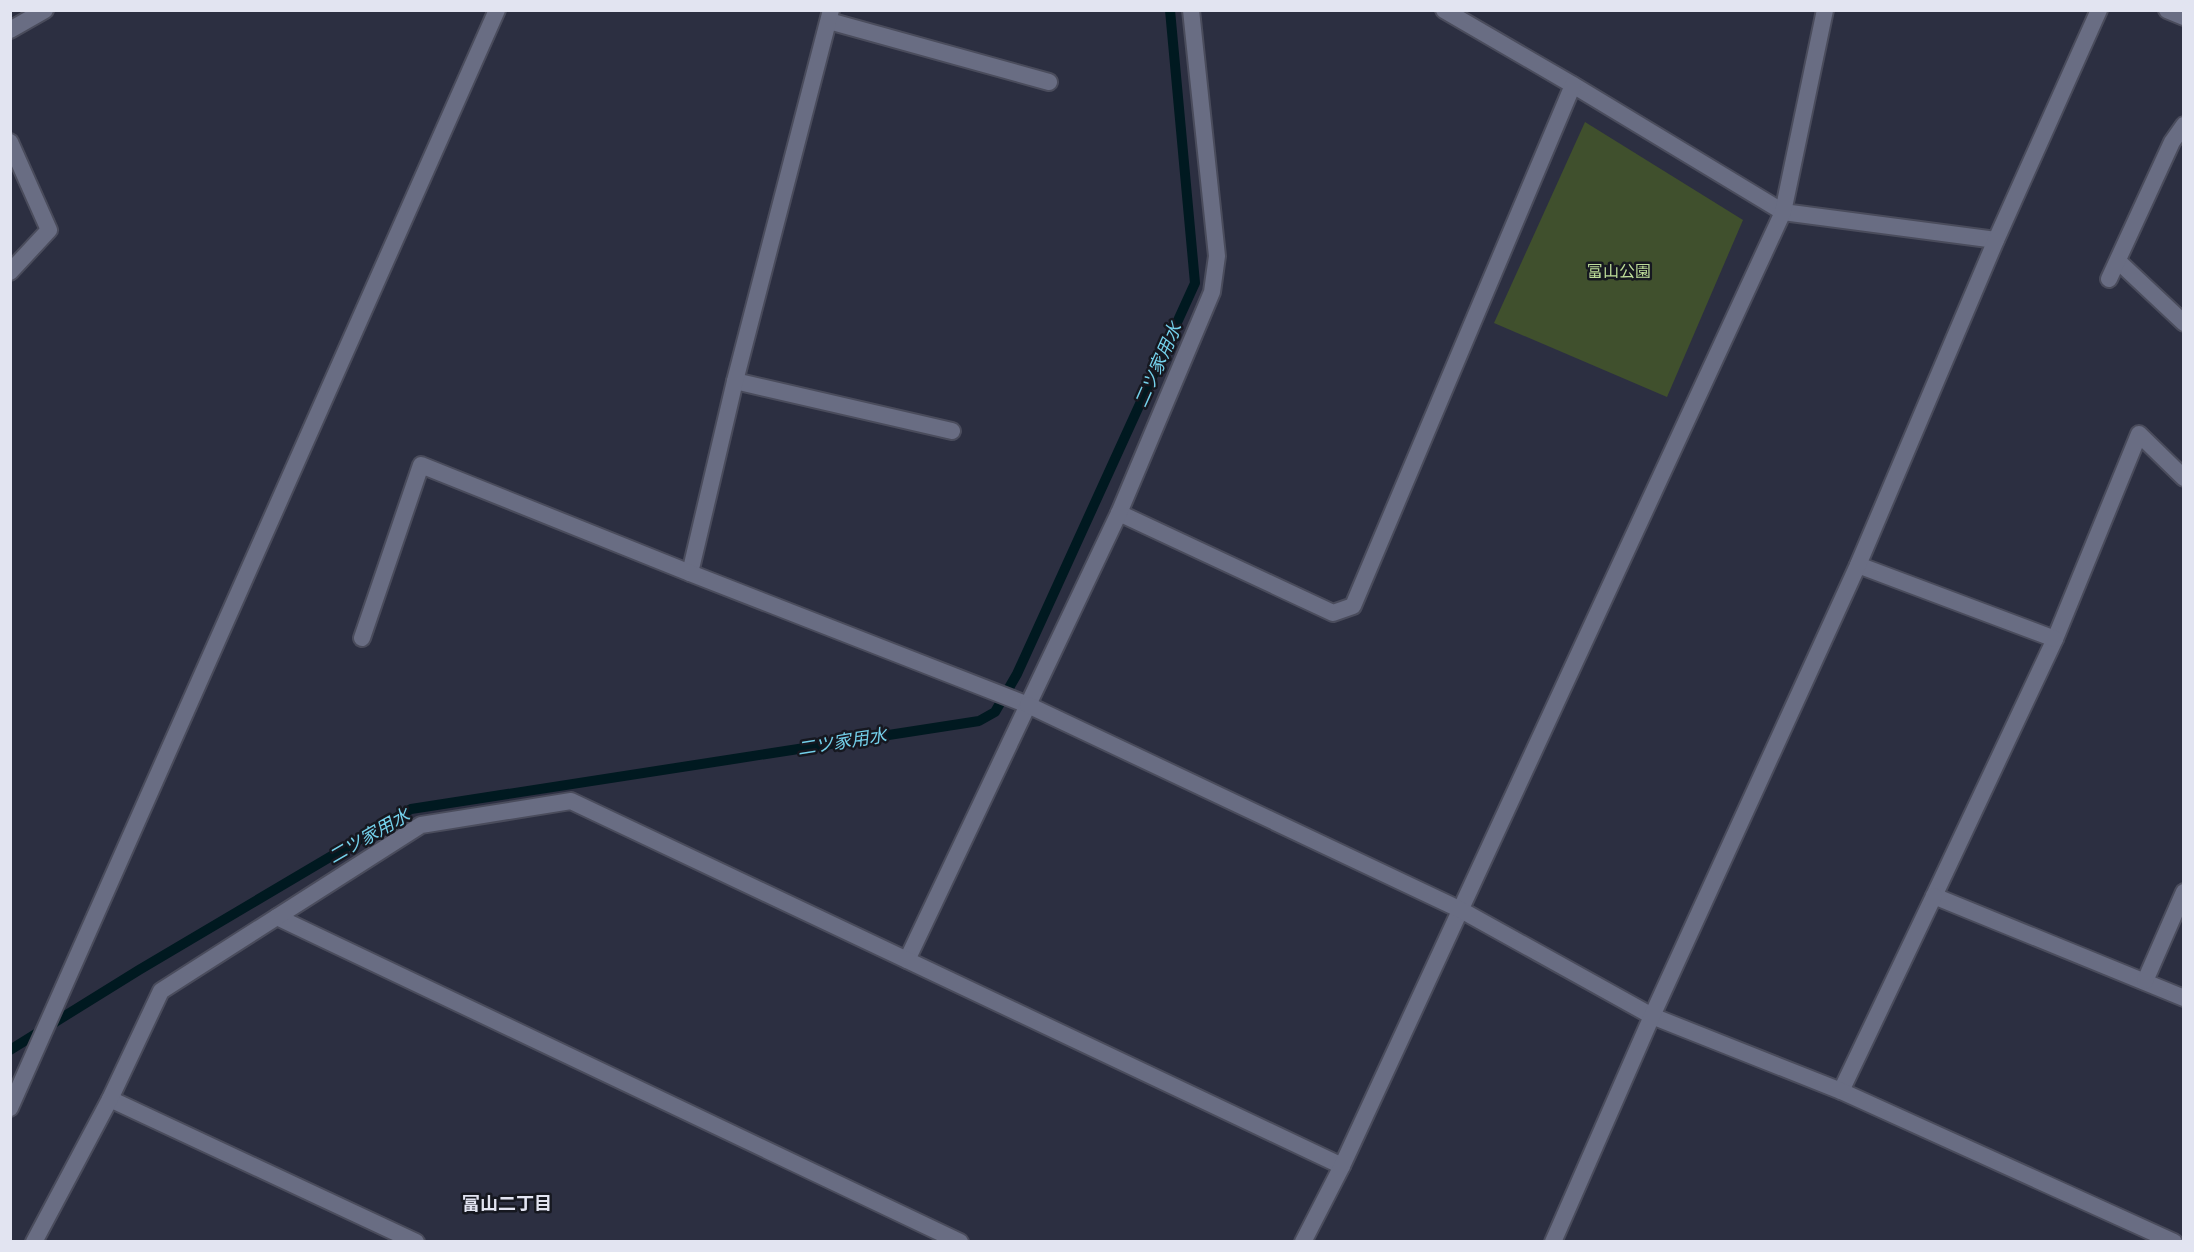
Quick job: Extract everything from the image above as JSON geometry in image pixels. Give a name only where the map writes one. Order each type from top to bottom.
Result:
[{"type":"street","points":[[19,21],[45,10]]},
{"type":"street","points":[[10,1108],[497,10]]},
{"type":"street","points":[[907,960],[1119,513],[1212,292],[1217,256],[1191,10]]},
{"type":"street","points":[[1444,10],[1783,212],[1996,240]]},
{"type":"street","points":[[1303,1242],[1342,1166],[1783,212],[1825,10]]},
{"type":"street","points":[[1553,1242],[1652,1016],[1858,565],[1996,240],[2099,10]]},
{"type":"street","points":[[2167,10],[2184,17]]},
{"type":"street","points":[[690,573],[735,381],[830,16],[1049,82]]},
{"type":"street","points":[[1119,513],[1333,614],[1353,606],[1573,85]]},
{"type":"street","points":[[2109,279],[2172,142],[2184,125]]},
{"type":"street","points":[[10,272],[49,230],[12,148]]},
{"type":"street","points":[[2118,261],[2184,322]]},
{"type":"street","points":[[735,381],[952,431]]},
{"type":"street","points":[[1841,1091],[2055,639],[2139,434],[2184,478]]},
{"type":"street","points":[[362,638],[421,465],[1028,705],[1461,910],[1652,1016],[1841,1091],[2174,1242]]},
{"type":"street","points":[[1858,565],[2055,639]]},
{"type":"street","points":[[34,1242],[110,1099],[161,991],[421,825],[571,801],[1342,1166]]},
{"type":"street","points":[[2145,981],[2184,892]]},
{"type":"street","points":[[1935,896],[2184,998]]},
{"type":"street","points":[[277,917],[960,1242]]},
{"type":"street","points":[[110,1099],[416,1242]]},
{"type":"green space","name":"富山公園","points":[[1585,122],[1743,220],[1667,397],[1494,323]]},
{"type":"waterway","name":"二ツ家用水","points":[[10,1050],[139,970],[411,809],[979,721],[995,712],[1017,674],[1195,283],[1170,10]]},
{"type":"district","name":"富山二丁目","points":[[507,1204]]}]
